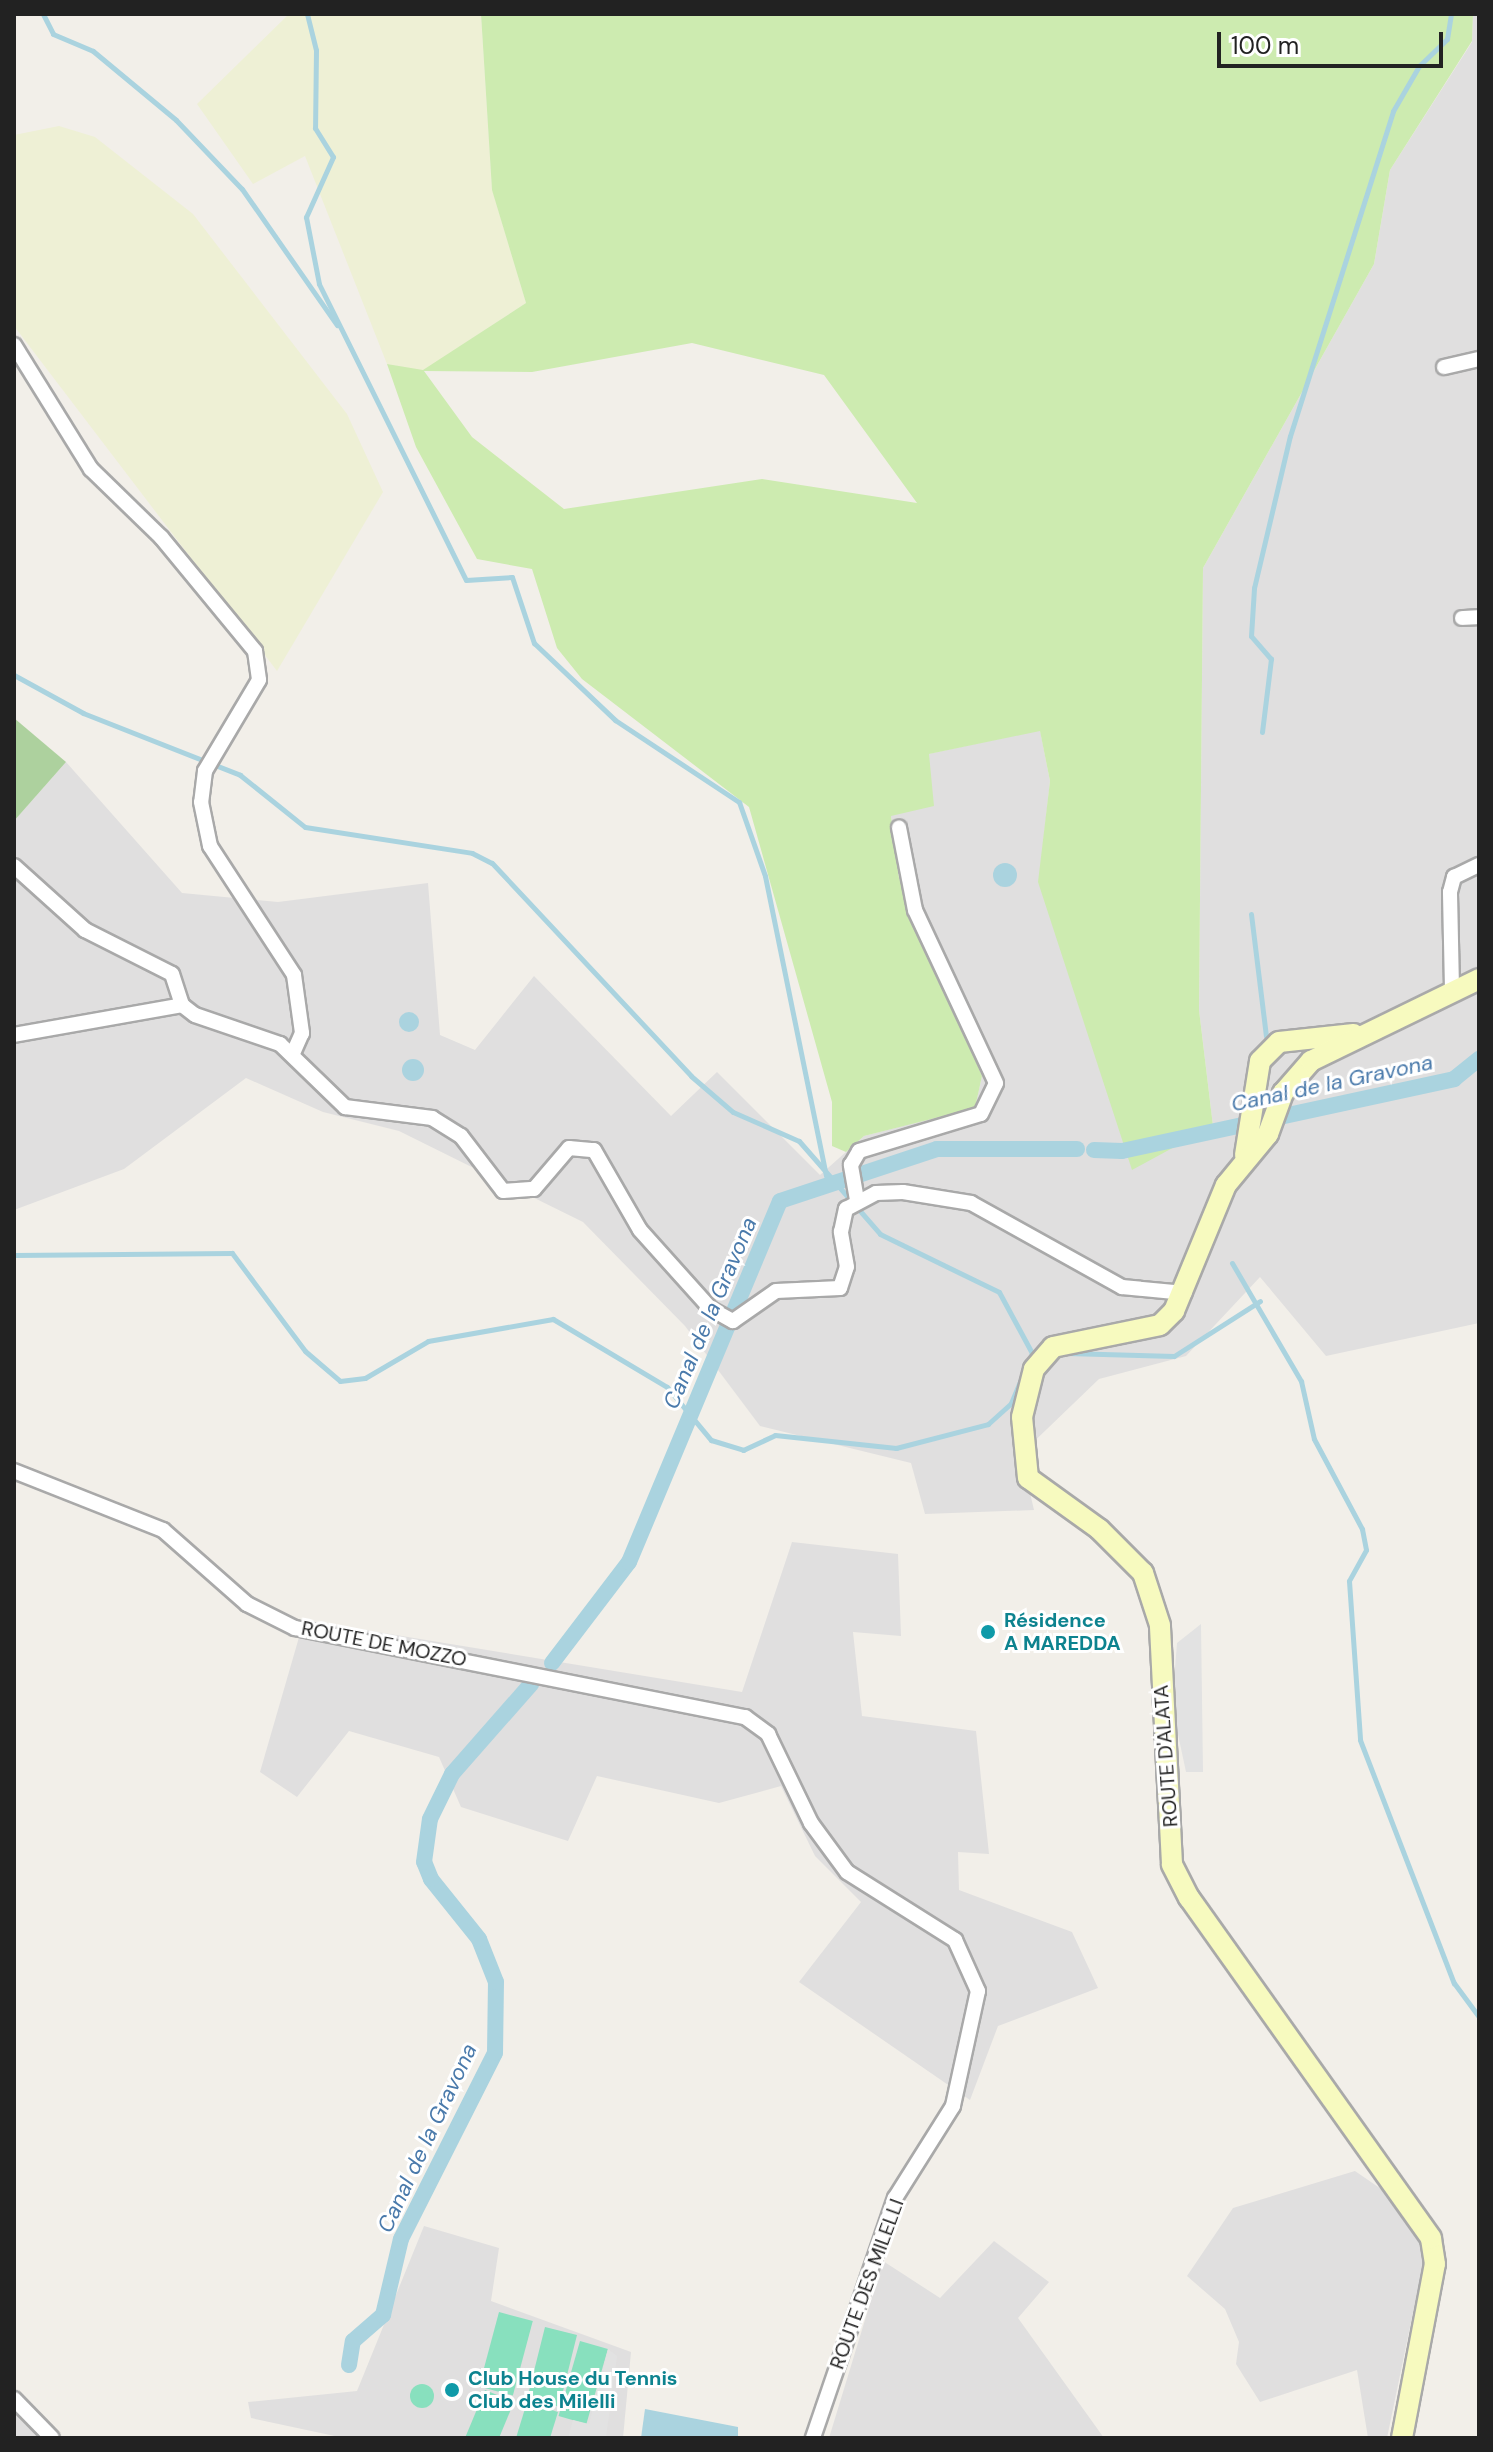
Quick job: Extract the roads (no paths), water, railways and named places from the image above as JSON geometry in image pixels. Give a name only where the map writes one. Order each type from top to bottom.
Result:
[{"type":"street","points":[[14,345],[91,469],[161,537],[255,651],[259,680],[205,771],[201,802],[210,846],[294,975],[302,1033],[293,1053]]},
{"type":"street","points":[[1444,367],[1479,359]]},
{"type":"street","points":[[1462,618],[1479,617]]},
{"type":"street","points":[[14,1035],[182,1005],[293,1053],[325,1096],[345,1107],[411,1110],[461,1136],[503,1191],[534,1189],[569,1148],[594,1150],[640,1230],[711,1309],[733,1321],[776,1291],[840,1288],[847,1267],[841,1232],[852,1204],[851,1165],[859,1151],[981,1114],[996,1083],[915,910],[899,828]]},
{"type":"street","points":[[1452,989],[1450,892],[1454,877],[1479,865]]},
{"type":"street","points":[[14,866],[85,930],[172,974],[182,1005]]},
{"type":"street","points":[[1242,1167],[1268,1134],[1283,1093],[1311,1061],[1354,1034],[1479,979]]},
{"type":"street","points":[[1242,1167],[1253,1132],[1254,1076],[1279,1042],[1354,1034]]},
{"type":"street","points":[[1254,1076],[1283,1093]]},
{"type":"street","name":"ROUTE D'ALATA","points":[[1242,1167],[1226,1185],[1185,1293],[1160,1325],[1074,1339],[1041,1357],[1022,1417],[1021,1454],[1028,1478],[1143,1573],[1160,1625],[1172,1864],[1189,1898],[1431,2238],[1435,2264],[1402,2438]]},
{"type":"street","points":[[852,1204],[946,1195],[1066,1251],[1122,1287],[1185,1293]]},
{"type":"street","name":"ROUTE DE MOZZO","points":[[14,1471],[163,1530],[247,1604],[295,1628],[745,1717]]},
{"type":"street","name":"ROUTE DES MILELLI","points":[[745,1717],[768,1734],[831,1854],[865,1885],[955,1940],[978,1991],[953,2106],[895,2198],[813,2438]]},
{"type":"street","points":[[14,2399],[52,2438]]},
{"type":"water","points":[[1005,863],[1013,867],[1017,875],[1013,883],[1005,887],[997,883],[993,875],[997,867]]},
{"type":"water","points":[[409,1012],[416,1015],[419,1022],[416,1029],[409,1032],[402,1029],[399,1022],[402,1015]]},
{"type":"water","points":[[413,1059],[424,1070],[413,1081],[402,1070]]},
{"type":"water","points":[[645,2409],[738,2427],[738,2438],[641,2438]]},
{"type":"waterway","points":[[43,14],[53,34],[93,51],[176,120],[242,189],[337,325]]},
{"type":"waterway","points":[[307,14],[316,50],[315,128],[333,157],[306,217],[319,284],[466,580],[512,577],[534,643],[615,720],[739,802],[765,876],[826,1176]]},
{"type":"waterway","points":[[1262,732],[1271,659],[1251,636],[1254,588],[1290,436],[1393,111],[1419,66],[1447,39],[1451,14]]},
{"type":"waterway","points":[[14,675],[83,713],[240,775],[305,827],[472,853],[492,863],[691,1076],[733,1112],[799,1141],[880,1234],[999,1292],[1032,1353]]},
{"type":"waterway","points":[[1251,914],[1266,1036]]},
{"type":"waterway","name":"Canal de la Gravona","points":[[1094,1150],[1122,1151],[1454,1079],[1479,1059]]},
{"type":"waterway","name":"Canal de la Gravona","points":[[552,1663],[629,1562],[780,1201],[937,1149],[1077,1149]]},
{"type":"waterway","points":[[14,1255],[232,1253],[305,1351],[340,1381],[365,1378],[428,1341],[553,1319],[667,1387],[711,1440],[743,1450],[775,1435],[896,1448],[988,1424],[1011,1403],[1032,1353],[1041,1353]]},
{"type":"waterway","points":[[1232,1263],[1301,1381],[1314,1439],[1362,1529],[1366,1550],[1349,1581],[1360,1740],[1454,1983],[1479,2017]]},
{"type":"waterway","points":[[1067,1353],[1174,1356],[1260,1301]]},
{"type":"waterway","name":"Canal de la Gravona","points":[[349,2365],[353,2341],[383,2315],[401,2239],[495,2053],[496,1982],[479,1939],[431,1879],[424,1862],[430,1819],[452,1774],[531,1684]]},
{"type":"place","name":"Résidence A MAREDDA","points":[[988,1632]]},
{"type":"place","name":"Club House du Tennis Club des Milelli","points":[[452,2390]]}]
